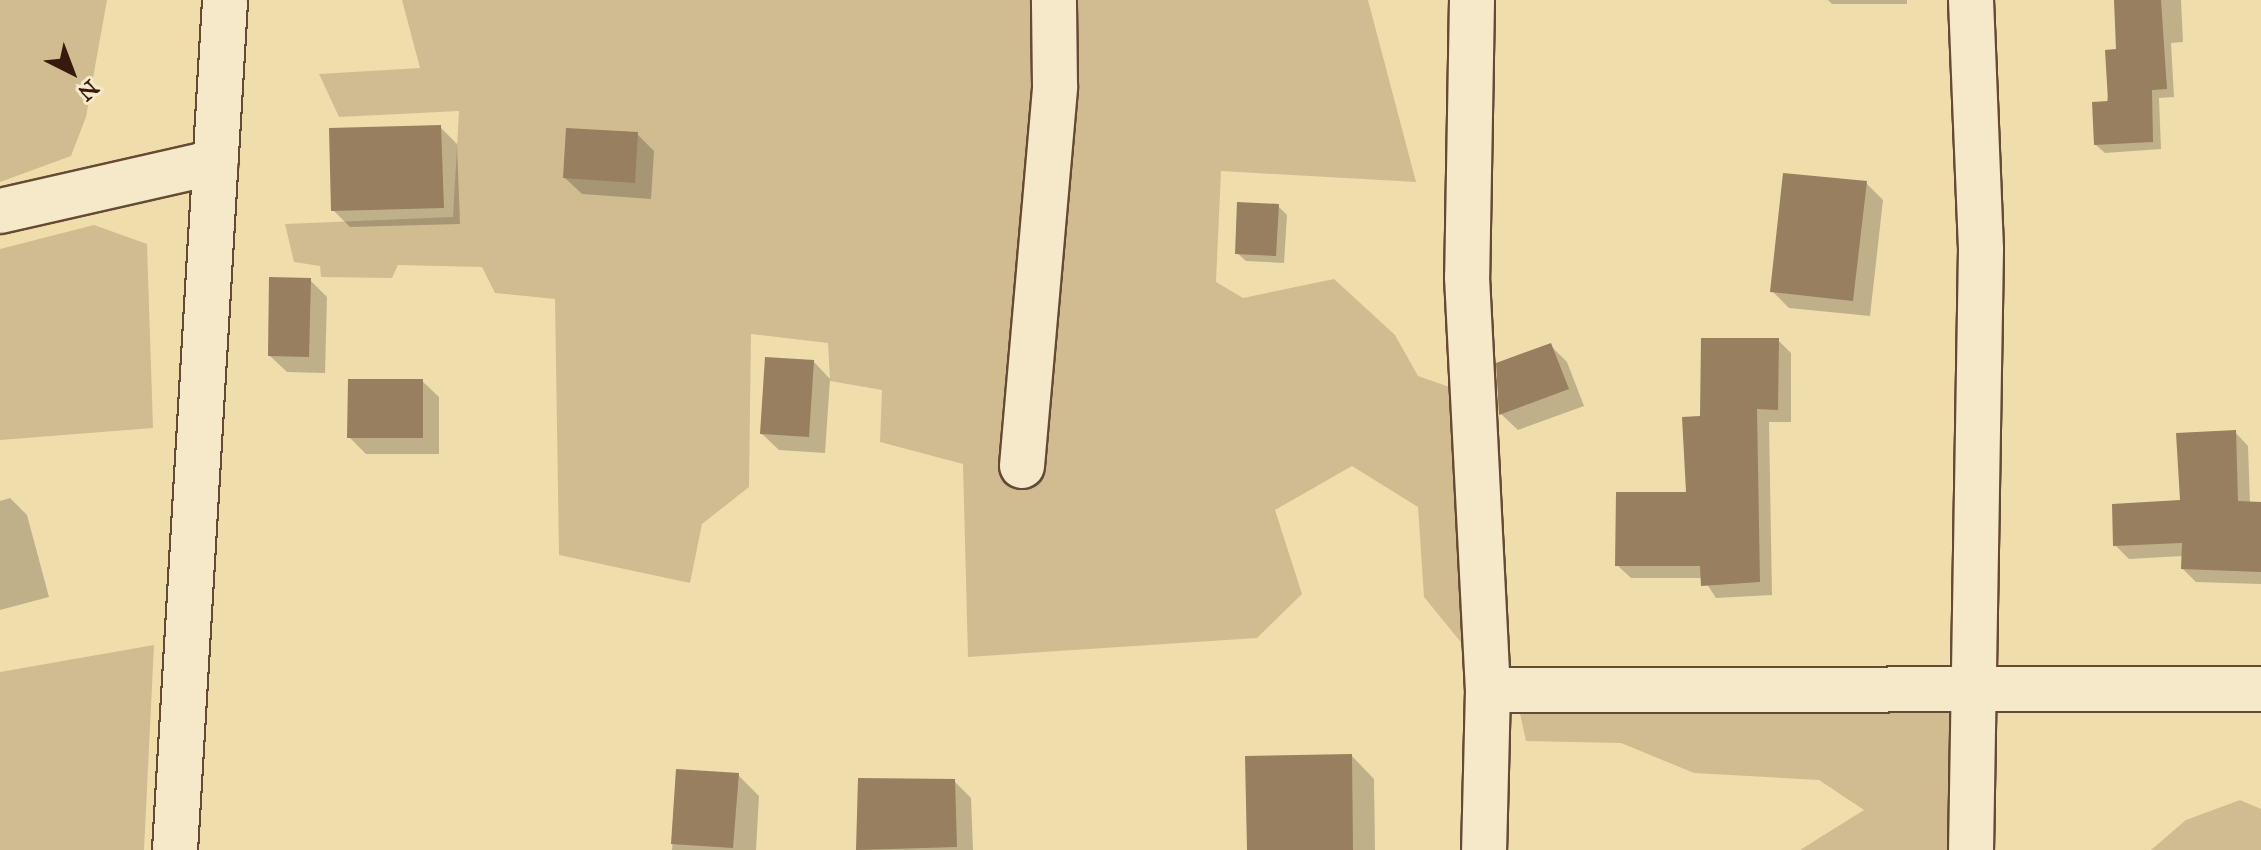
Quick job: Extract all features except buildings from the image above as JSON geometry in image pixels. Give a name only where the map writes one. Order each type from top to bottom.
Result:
[{"type":"street","points":[[175,850],[225,0]]},
{"type":"street","points":[[1022,466],[1055,86],[1054,0]]},
{"type":"street","points":[[1472,0],[1467,277],[1488,690],[1484,850]]},
{"type":"street","points":[[1971,0],[1981,249],[1971,850]]},
{"type":"street","points":[[0,211],[215,162]]},
{"type":"street","points":[[1488,690],[1973,692],[2261,689]]},
{"type":"shaded area","points":[[0,0],[107,0],[86,117],[71,156],[0,182]]},
{"type":"shaded area","points":[[402,0],[1368,0],[1416,182],[1221,171],[1216,282],[1243,298],[1334,279],[1395,335],[1418,376],[1455,389],[1464,646],[1424,597],[1418,507],[1352,466],[1275,510],[1302,594],[1257,638],[968,657],[963,464],[880,442],[882,390],[830,381],[828,343],[751,334],[749,487],[702,524],[690,583],[559,555],[555,299],[495,293],[482,267],[398,265],[392,278],[321,277],[320,266],[294,262],[285,224],[453,217],[459,111],[339,117],[319,74],[420,68]]},
{"type":"shaded area","points":[[94,225],[147,244],[153,428],[0,440],[0,249]]},
{"type":"shaded area","points":[[154,645],[144,850],[0,850],[0,672]]},
{"type":"shaded area","points":[[1519,709],[1953,712],[1948,850],[1800,850],[1864,810],[1819,780],[1694,773],[1621,743],[1526,741]]},
{"type":"shaded area","points":[[2240,800],[2261,809],[2261,850],[2151,850],[2186,820]]}]
